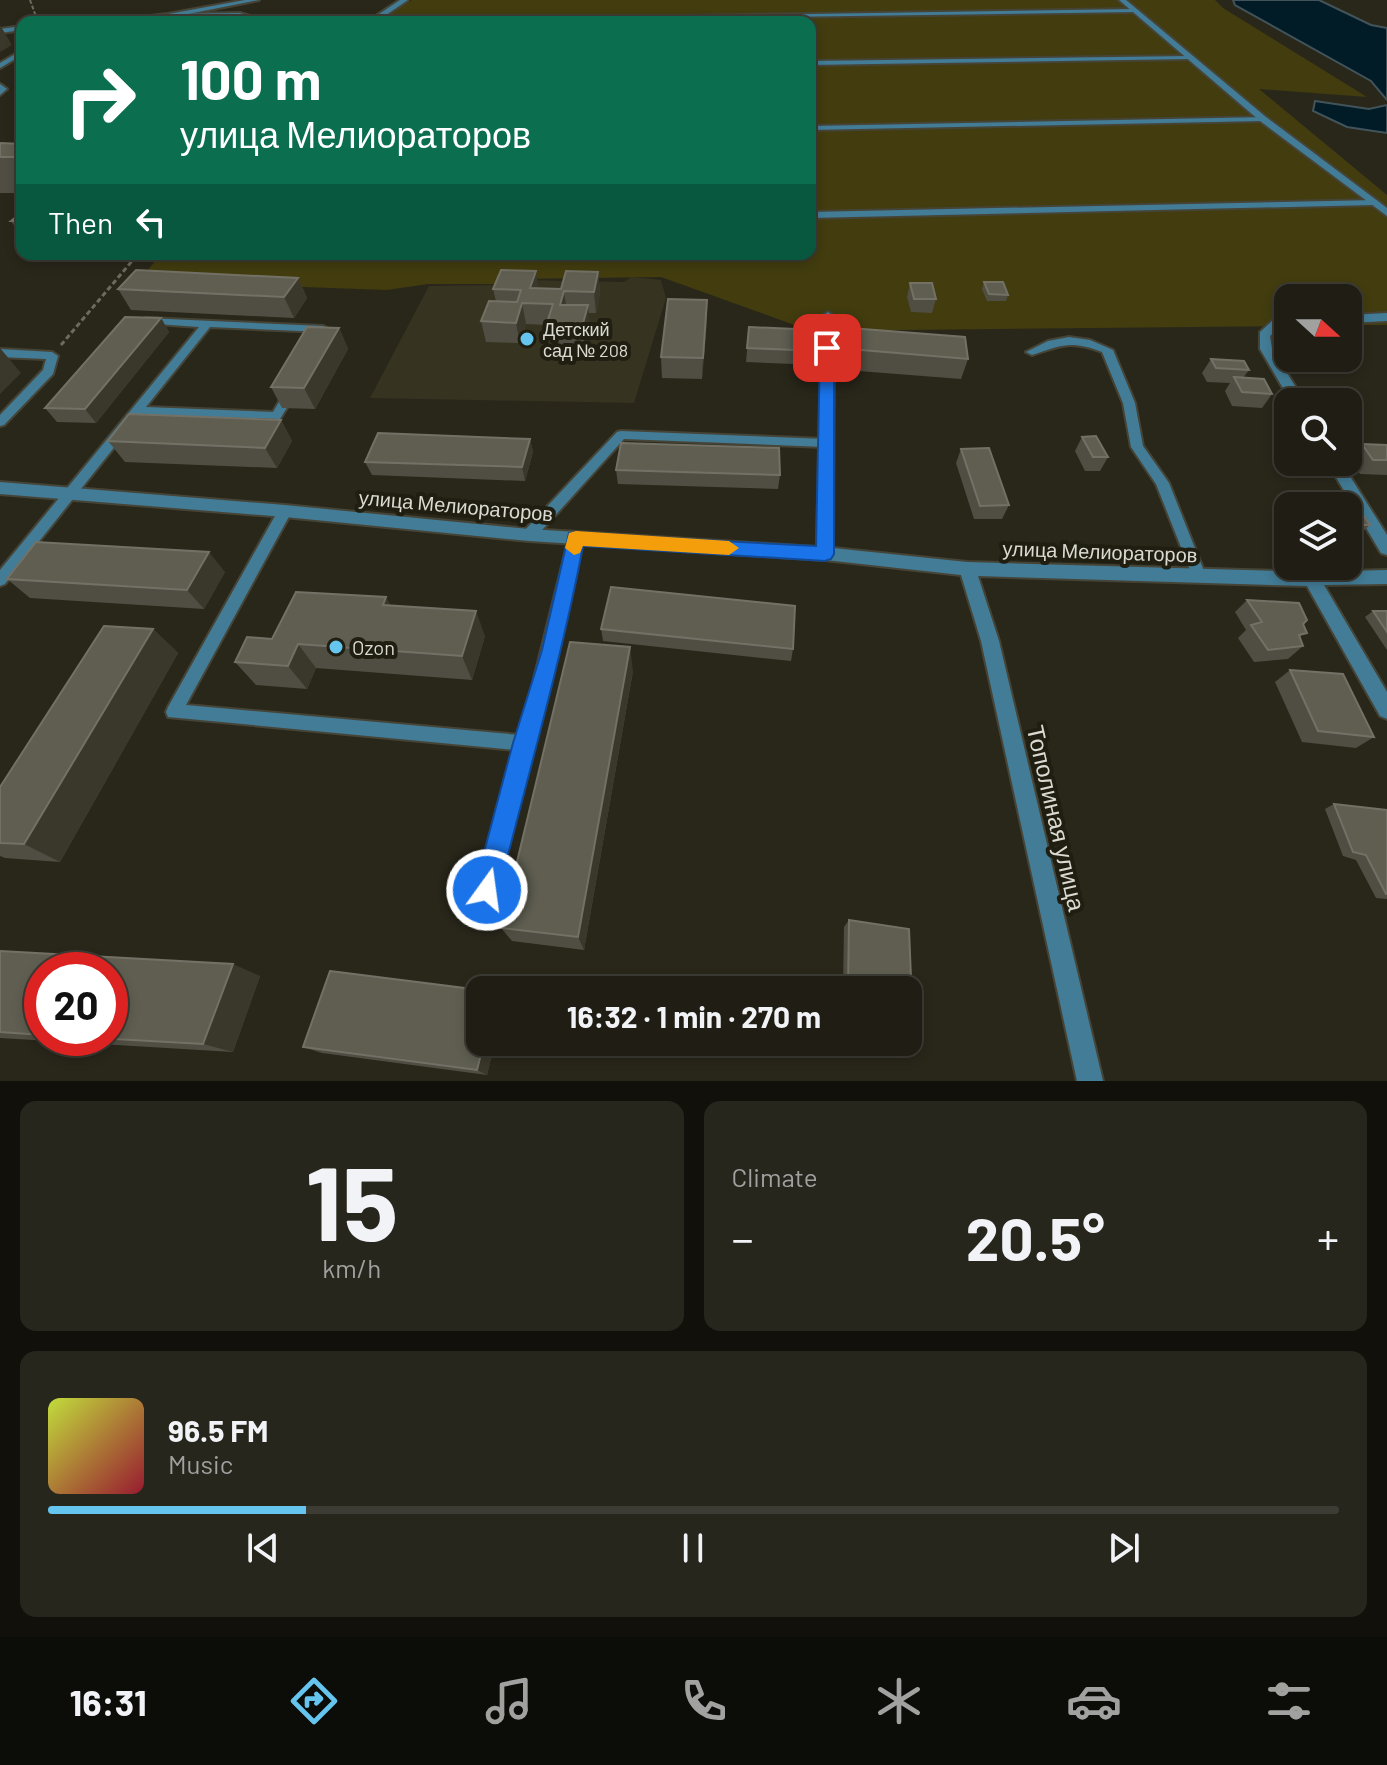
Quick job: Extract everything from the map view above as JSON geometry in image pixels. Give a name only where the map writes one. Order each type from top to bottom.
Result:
[{"type":"street","points":[[168,16],[256,0]]},
{"type":"street","points":[[380,16],[405,0]]},
{"type":"street","points":[[1122,0],[1263,119],[1387,213]]},
{"type":"street","points":[[825,554],[828,316]]},
{"type":"street","points":[[1362,318],[1387,317]]},
{"type":"street","points":[[1274,326],[1264,335],[1266,349],[1274,362]]},
{"type":"street","points":[[1343,476],[1387,549]]},
{"type":"street","name":"улица Мелиораторов","points":[[0,488],[529,535],[825,554],[967,569],[1274,578]]},
{"type":"street","name":"Тополиная улица","points":[[967,569],[990,641],[1090,1081]]},
{"type":"street","name":"улица Мелиораторов","points":[[1362,578],[1387,577]]},
{"type":"street","points":[[1313,580],[1387,710]]},
{"type":"lane","points":[[779,16],[1134,10]]},
{"type":"lane","points":[[168,16],[244,16]]},
{"type":"lane","points":[[816,63],[1189,57]]},
{"type":"lane","points":[[816,128],[1263,119]]},
{"type":"lane","points":[[816,215],[1373,202]]},
{"type":"lane","points":[[146,321],[327,329],[319,342]]},
{"type":"lane","points":[[0,580],[207,324]]},
{"type":"lane","points":[[1032,352],[1059,339],[1085,342],[1107,350],[1129,403],[1137,447],[1162,483],[1199,576]]},
{"type":"lane","points":[[0,353],[52,356],[49,371],[0,422]]},
{"type":"lane","points":[[136,411],[276,416],[298,379]]},
{"type":"lane","points":[[529,535],[621,435],[825,443]]},
{"type":"lane","points":[[285,511],[174,712],[524,743]]},
{"type":"lane","points":[[479,919],[524,743],[553,650],[576,538]]},
{"type":"path","points":[[52,356],[133,260]]},
{"type":"shaded area","points":[[412,0],[1215,0],[1223,8],[1367,97],[1259,89],[1387,195],[1387,325],[1362,325],[1362,284],[1274,284],[1274,326],[811,331],[661,277],[518,279],[507,284],[428,284],[387,290],[139,281],[156,260],[816,260],[816,16],[387,16]]},
{"type":"shaded area","name":"Детский сад № 208","points":[[631,277],[661,280],[666,298],[634,403],[370,398],[429,286],[509,285],[519,280],[624,282]]},
{"type":"water","points":[[1233,0],[1319,0],[1371,25],[1387,28],[1387,100],[1371,81],[1235,5]]},
{"type":"water","points":[[1315,101],[1369,109],[1387,105],[1387,133],[1347,127],[1313,111]]},
{"type":"building","points":[[0,143],[16,144],[16,157],[0,157]]},
{"type":"building","points":[[136,270],[298,278],[284,297],[118,289]]},
{"type":"building","points":[[501,270],[536,271],[530,288],[561,289],[566,271],[598,272],[594,292],[564,291],[560,305],[588,305],[582,327],[546,326],[553,304],[522,303],[516,323],[481,321],[489,301],[517,302],[521,290],[493,289]]},
{"type":"building","points":[[984,282],[1003,282],[1008,295],[989,294]]},
{"type":"building","points":[[910,283],[932,283],[936,299],[914,299]]},
{"type":"building","points":[[668,299],[707,300],[703,358],[661,357]]},
{"type":"building","points":[[125,317],[161,318],[85,409],[45,408]]},
{"type":"building","points":[[307,327],[339,328],[304,388],[271,387]]},
{"type":"building","points":[[749,327],[795,329],[795,350],[747,348]]},
{"type":"building","points":[[850,328],[965,337],[968,359],[850,349]]},
{"type":"building","points":[[1211,359],[1244,361],[1249,370],[1216,368]]},
{"type":"building","points":[[1234,377],[1264,379],[1272,394],[1242,392]]},
{"type":"building","points":[[129,414],[281,420],[265,448],[108,441]]},
{"type":"building","points":[[378,433],[530,439],[522,467],[365,462]]},
{"type":"building","points":[[1096,436],[1108,457],[1093,457],[1082,437]]},
{"type":"building","points":[[621,443],[779,448],[780,475],[616,470]]},
{"type":"building","points":[[1362,444],[1387,445],[1387,460],[1373,460]]},
{"type":"building","points":[[989,448],[1009,505],[980,506],[961,449]]},
{"type":"building","points":[[1362,513],[1370,525],[1362,525]]},
{"type":"building","points":[[36,542],[209,552],[187,590],[7,579]]},
{"type":"building","points":[[611,587],[795,606],[793,649],[601,629]]},
{"type":"building","points":[[296,592],[386,597],[383,605],[476,611],[462,656],[298,644],[288,666],[235,662],[247,637],[272,639]]},
{"type":"building","points":[[1247,600],[1299,603],[1307,620],[1303,624],[1307,633],[1299,635],[1303,646],[1268,650],[1251,625],[1262,622]]},
{"type":"building","points":[[1373,611],[1387,611],[1387,632]]},
{"type":"building","points":[[104,626],[153,629],[24,844],[0,843],[0,787]]},
{"type":"building","points":[[570,642],[630,647],[578,937],[501,928]]},
{"type":"building","points":[[1290,670],[1343,674],[1374,737],[1318,731]]},
{"type":"building","points":[[1334,804],[1387,810],[1387,894],[1366,855],[1353,852]]},
{"type":"building","points":[[849,920],[909,929],[911,976],[848,976]]},
{"type":"building","points":[[0,951],[24,952],[24,1034],[0,1032]]},
{"type":"building","points":[[128,958],[233,964],[203,1044],[128,1040]]},
{"type":"building","points":[[330,971],[466,988],[466,1056],[480,1056],[477,1070],[303,1047]]},
{"type":"slow traffic","points":[[574,548],[576,538],[729,548]]},
{"type":"place","name":"Детский сад № 208","points":[[527,339]]},
{"type":"place","name":"Ozon","points":[[336,647]]},
{"type":"route","points":[[487,890],[524,743],[553,650],[576,538],[825,554],[827,348]]}]
